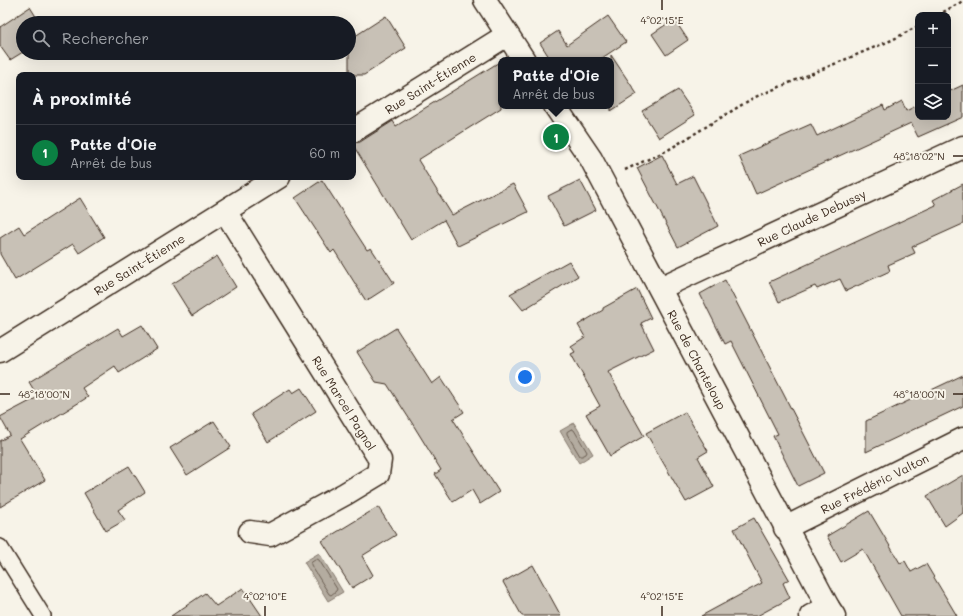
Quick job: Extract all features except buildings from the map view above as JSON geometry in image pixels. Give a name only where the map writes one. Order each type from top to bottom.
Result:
[{"type":"street","points":[[484,0],[522,57]]},
{"type":"street","name":"Rue Saint-Étienne","points":[[356,129],[507,35]]},
{"type":"street","name":"Rue de Chanteloup","points":[[557,109],[591,159],[660,288],[785,528],[825,613]]},
{"type":"street","name":"Rue Claude Debussy","points":[[660,288],[963,147]]},
{"type":"street","name":"Rue Saint-Étienne","points":[[0,351],[274,180]]},
{"type":"street","name":"Rue Marcel Pagnol","points":[[225,211],[380,460],[378,474],[345,494],[270,535],[250,532]]},
{"type":"street","name":"Rue Frédéric Valton","points":[[785,528],[963,439]]},
{"type":"lane","points":[[0,547],[43,616]]},
{"type":"path","points":[[943,12],[963,1]]},
{"type":"path","points":[[621,172],[668,150],[753,98],[892,40],[915,28]]},
{"type":"water","points":[[574,423],[593,454],[579,463],[560,431]]},
{"type":"water","points":[[319,553],[343,592],[328,601],[304,562]]},
{"type":"place","name":"Patte d'Oie","points":[[556,137]]}]
